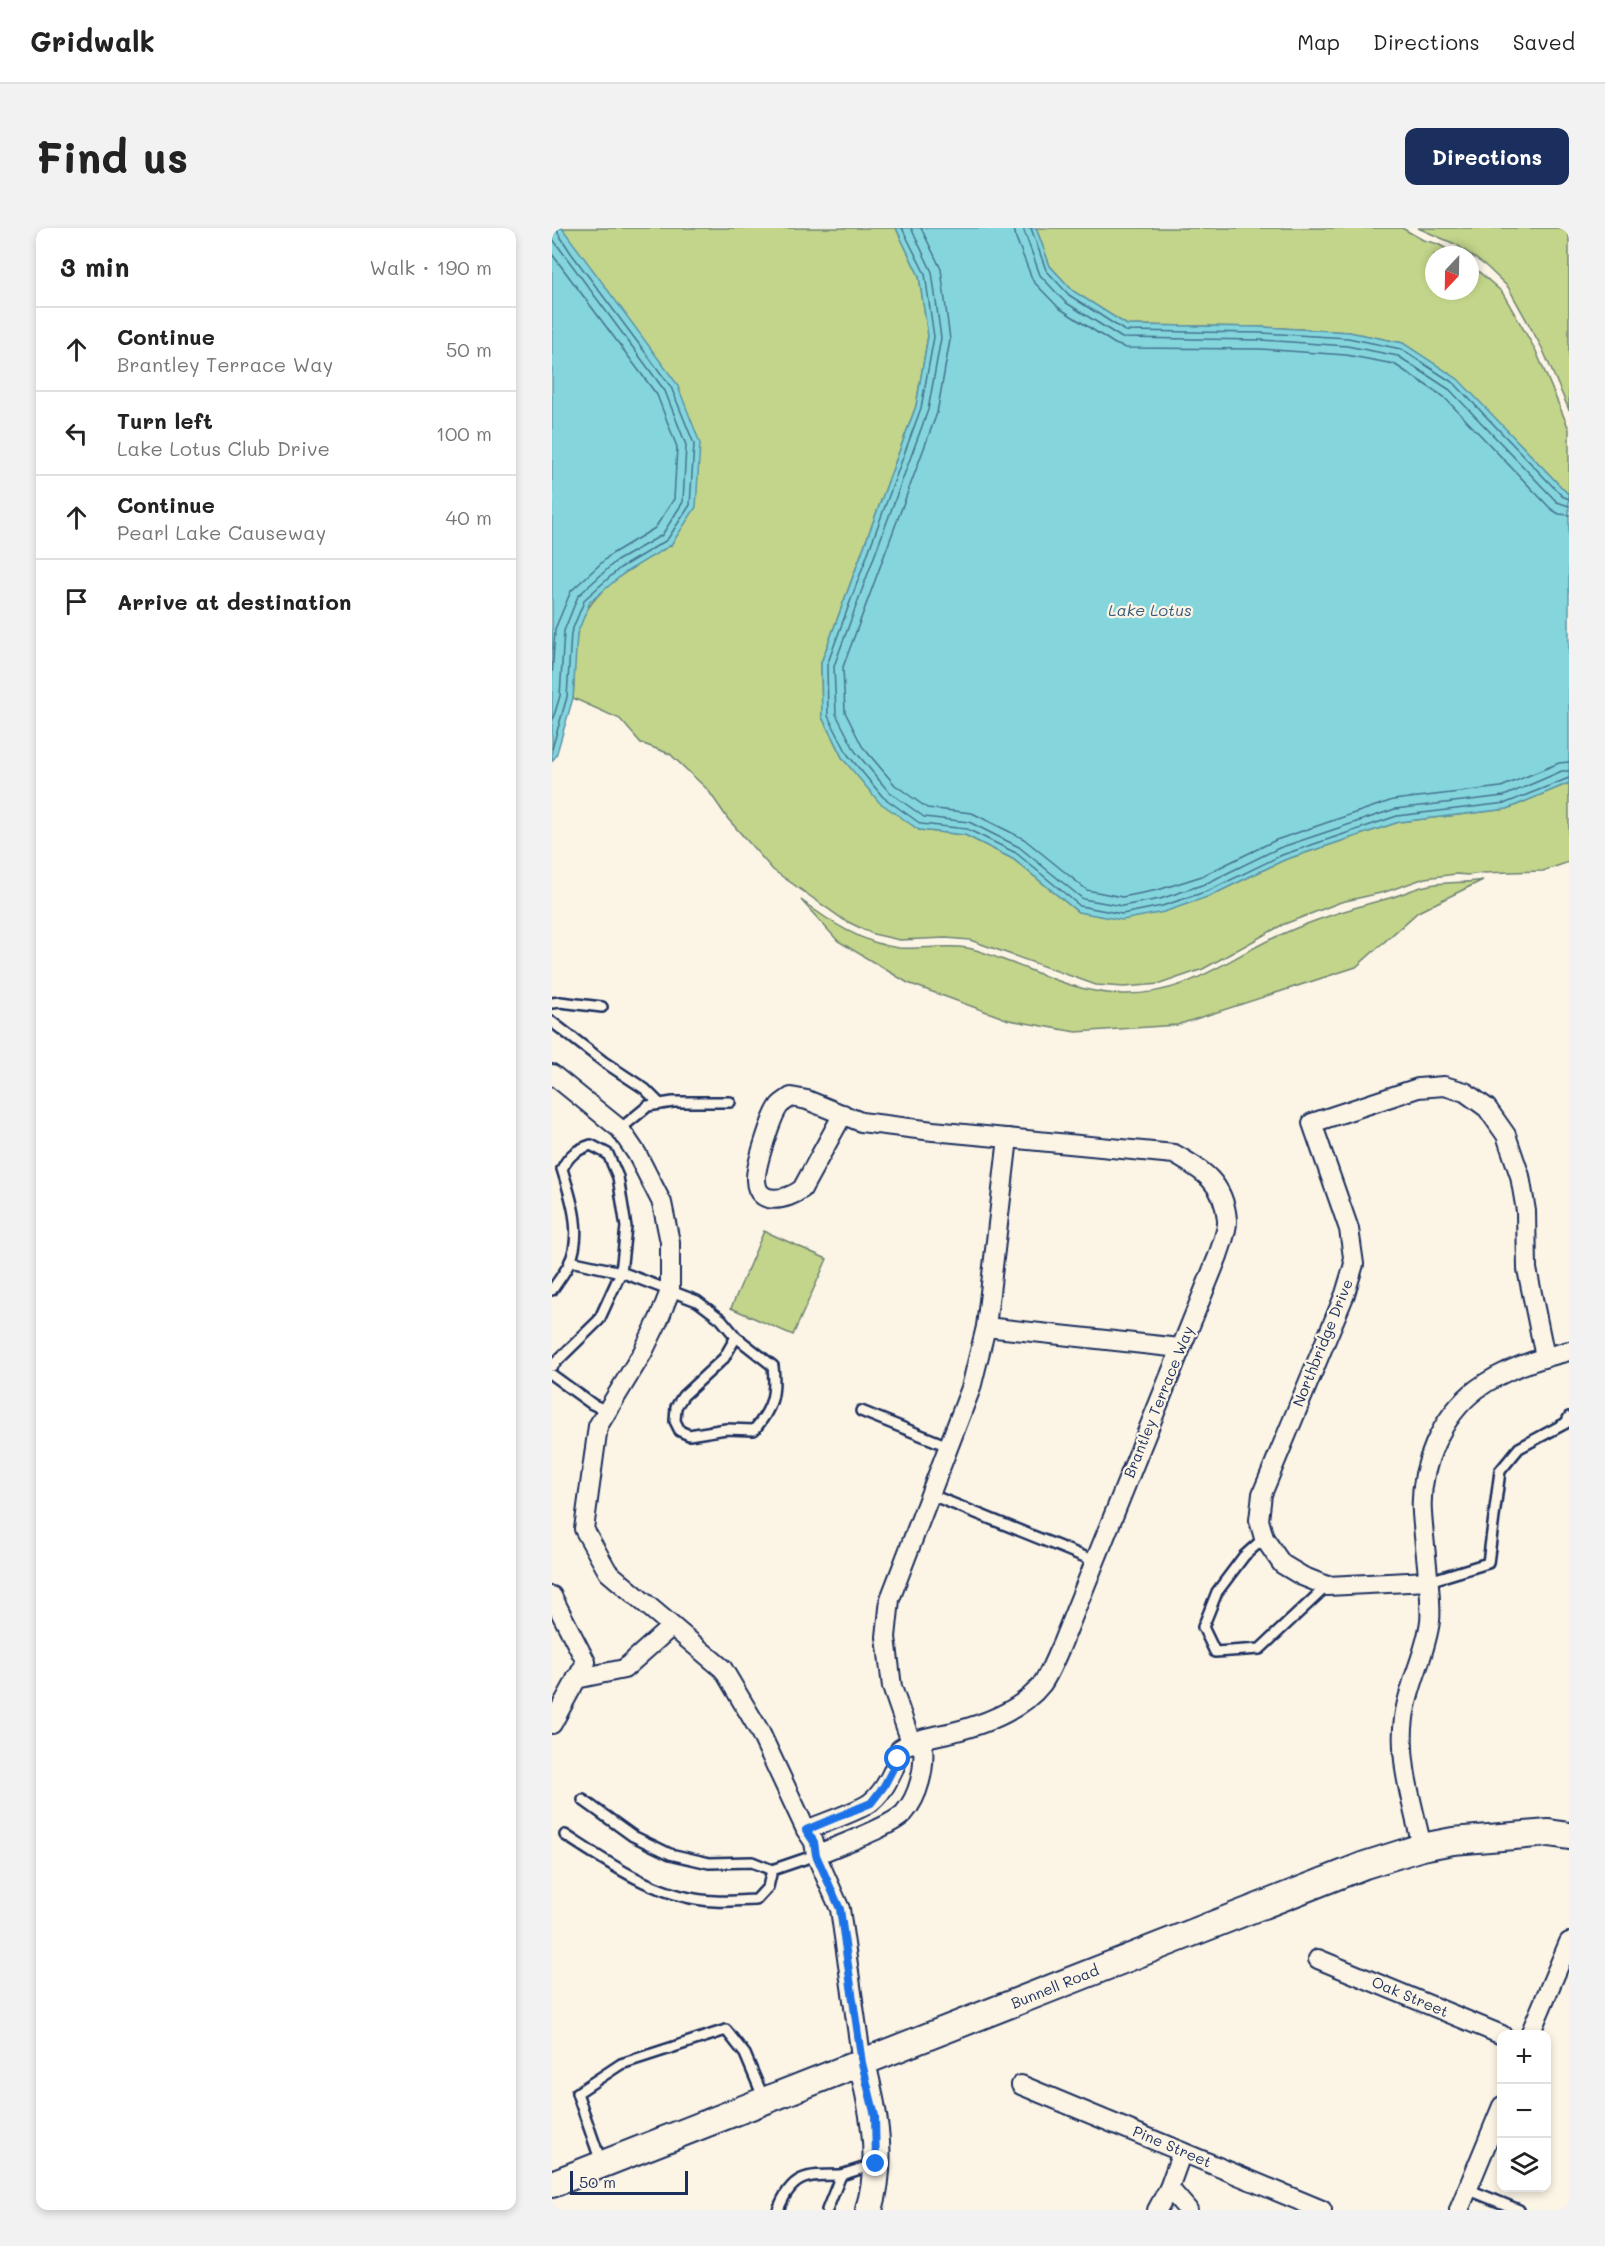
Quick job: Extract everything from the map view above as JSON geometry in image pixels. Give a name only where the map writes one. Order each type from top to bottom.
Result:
[{"type":"main road","name":"Bunnell Road","points":[[552,2184],[1365,1865],[1422,1847],[1453,1841],[1540,1834],[1569,1836]]},
{"type":"main road","points":[[862,2063],[875,2116],[876,2164],[869,2210]]},
{"type":"street","points":[[552,1074],[620,1129],[637,1154],[662,1203],[670,1242],[670,1291],[643,1352],[598,1426],[584,1529],[608,1572],[723,1669],[759,1730],[806,1830],[814,1842],[816,1855],[840,1909],[862,2063]]},
{"type":"street","name":"Northbridge Drive","points":[[1429,1581],[1327,1586],[1302,1576],[1282,1564],[1264,1538],[1259,1520],[1262,1494],[1345,1294],[1354,1264],[1348,1229],[1312,1123],[1418,1089],[1444,1086],[1465,1092],[1487,1108],[1506,1135],[1520,1176],[1526,1211],[1527,1269],[1545,1357]]},
{"type":"street","name":"Brantley Terrace Way","points":[[843,1114],[802,1189],[794,1196],[783,1199],[773,1200],[765,1197],[756,1181],[758,1159],[779,1106],[791,1097],[807,1100],[843,1114],[861,1122],[1174,1154],[1202,1169],[1219,1191],[1228,1222],[1218,1256],[1061,1646],[1043,1683],[1027,1699],[1006,1713],[968,1728],[911,1742]]},
{"type":"street","points":[[816,1855],[879,1828],[904,1814],[916,1793],[924,1761],[923,1747],[911,1742],[892,1687],[886,1637],[890,1599],[971,1388],[986,1327],[1008,1138]]},
{"type":"street","points":[[986,1327],[1180,1348]]},
{"type":"street","points":[[1422,1847],[1402,1742],[1404,1715],[1431,1621],[1422,1510],[1423,1484],[1431,1454],[1457,1409],[1477,1389],[1505,1372],[1569,1351]]},
{"type":"street","points":[[552,1596],[586,1662],[552,1724]]},
{"type":"street","points":[[576,1679],[624,1669],[672,1626]]},
{"type":"street","points":[[806,1830],[871,1803],[884,1786],[898,1759],[900,1749],[911,1742]]},
{"type":"street","points":[[1532,2030],[1569,1942]]},
{"type":"street","name":"Oak Street","points":[[1318,1959],[1497,2033]]},
{"type":"street","name":"Pine Street","points":[[1021,2085],[1322,2210]]},
{"type":"street","points":[[1459,2210],[1497,2118]]},
{"type":"street","points":[[1157,2210],[1169,2188],[1182,2152]]},
{"type":"street","points":[[1169,2188],[1188,2210]]},
{"type":"lane","points":[[552,1003],[602,1007]]},
{"type":"lane","points":[[552,1022],[604,1062],[645,1089],[660,1104]]},
{"type":"lane","points":[[620,1129],[648,1106],[673,1102],[730,1102]]},
{"type":"lane","points":[[552,1290],[570,1261],[574,1242],[575,1213],[562,1169],[569,1156],[578,1149],[591,1145],[608,1154],[618,1177],[626,1227],[621,1272],[599,1320],[552,1366]]},
{"type":"lane","points":[[570,1261],[621,1272],[697,1301],[721,1319],[736,1337],[773,1366],[775,1386],[771,1405],[765,1418],[754,1430],[726,1429],[689,1435],[680,1431],[675,1420],[676,1407],[683,1396],[724,1358],[736,1337]]},
{"type":"lane","points":[[552,1375],[592,1404],[608,1411]]},
{"type":"lane","points":[[861,1411],[948,1446]]},
{"type":"lane","points":[[1429,1581],[1488,1563],[1500,1471],[1519,1448],[1566,1423],[1569,1417]]},
{"type":"lane","points":[[929,1494],[1095,1561]]},
{"type":"lane","points":[[1264,1538],[1244,1556],[1217,1592],[1203,1628],[1215,1652],[1260,1649],[1327,1586]]},
{"type":"lane","points":[[583,1800],[633,1836],[670,1854],[709,1863],[752,1862],[772,1870],[816,1855]]},
{"type":"lane","points":[[565,1835],[634,1879],[675,1893],[713,1901],[756,1900],[768,1887],[772,1870]]},
{"type":"lane","points":[[602,2164],[577,2093],[621,2064],[726,2030],[745,2054],[765,2101]]},
{"type":"lane","points":[[778,2210],[787,2190],[793,2183],[815,2175],[841,2175],[876,2164]]},
{"type":"lane","points":[[827,2210],[841,2175]]},
{"type":"lane","points":[[1467,2189],[1519,2210]]},
{"type":"green space","points":[[562,228],[896,228],[919,276],[928,336],[916,406],[821,663],[822,717],[843,759],[919,830],[965,835],[1013,859],[1078,912],[1210,896],[1284,860],[1399,822],[1507,809],[1569,783],[1569,862],[1543,871],[1456,874],[1425,878],[1385,892],[1341,902],[1282,925],[1203,969],[1160,984],[1124,987],[1096,985],[970,940],[946,938],[900,940],[873,934],[844,920],[773,870],[728,819],[708,790],[670,754],[641,743],[620,719],[573,698],[577,634],[591,604],[614,580],[671,545],[576,250]]},
{"type":"green space","points":[[1036,228],[1402,228],[1423,240],[1441,246],[1425,246],[1425,300],[1479,300],[1479,272],[1502,292],[1536,351],[1569,429],[1569,495],[1518,442],[1403,343],[1349,332],[1262,327],[1127,325],[1073,291],[1050,266]]},
{"type":"green space","points":[[1418,228],[1569,228],[1569,410],[1542,348],[1508,287],[1479,261],[1479,246],[1457,245]]},
{"type":"green space","points":[[1483,880],[1418,912],[1356,967],[1177,1025],[1076,1032],[1009,1020],[908,983],[838,941],[801,900],[847,930],[885,945],[899,948],[958,947],[971,949],[1076,987],[1123,994],[1147,993],[1190,981],[1266,942],[1336,914],[1425,886]]},
{"type":"green space","points":[[764,1231],[827,1259],[793,1335],[731,1308]]},
{"type":"water","points":[[552,228],[562,228],[677,384],[700,443],[696,507],[671,545],[624,573],[590,602],[577,634],[573,698],[556,756],[552,761]]},
{"type":"water","name":"Lake Lotus","points":[[896,228],[1036,228],[1050,266],[1073,291],[1127,325],[1262,327],[1349,332],[1403,343],[1458,379],[1569,495],[1569,783],[1507,809],[1399,822],[1284,860],[1210,896],[1164,912],[1122,920],[1078,912],[1013,859],[965,835],[919,830],[879,802],[843,759],[822,717],[821,663],[916,406],[928,336],[919,276]]},
{"type":"route","points":[[876,2164],[875,2116],[862,2063],[840,1909],[816,1855],[814,1842],[806,1830],[871,1803],[884,1786],[898,1759]]}]
